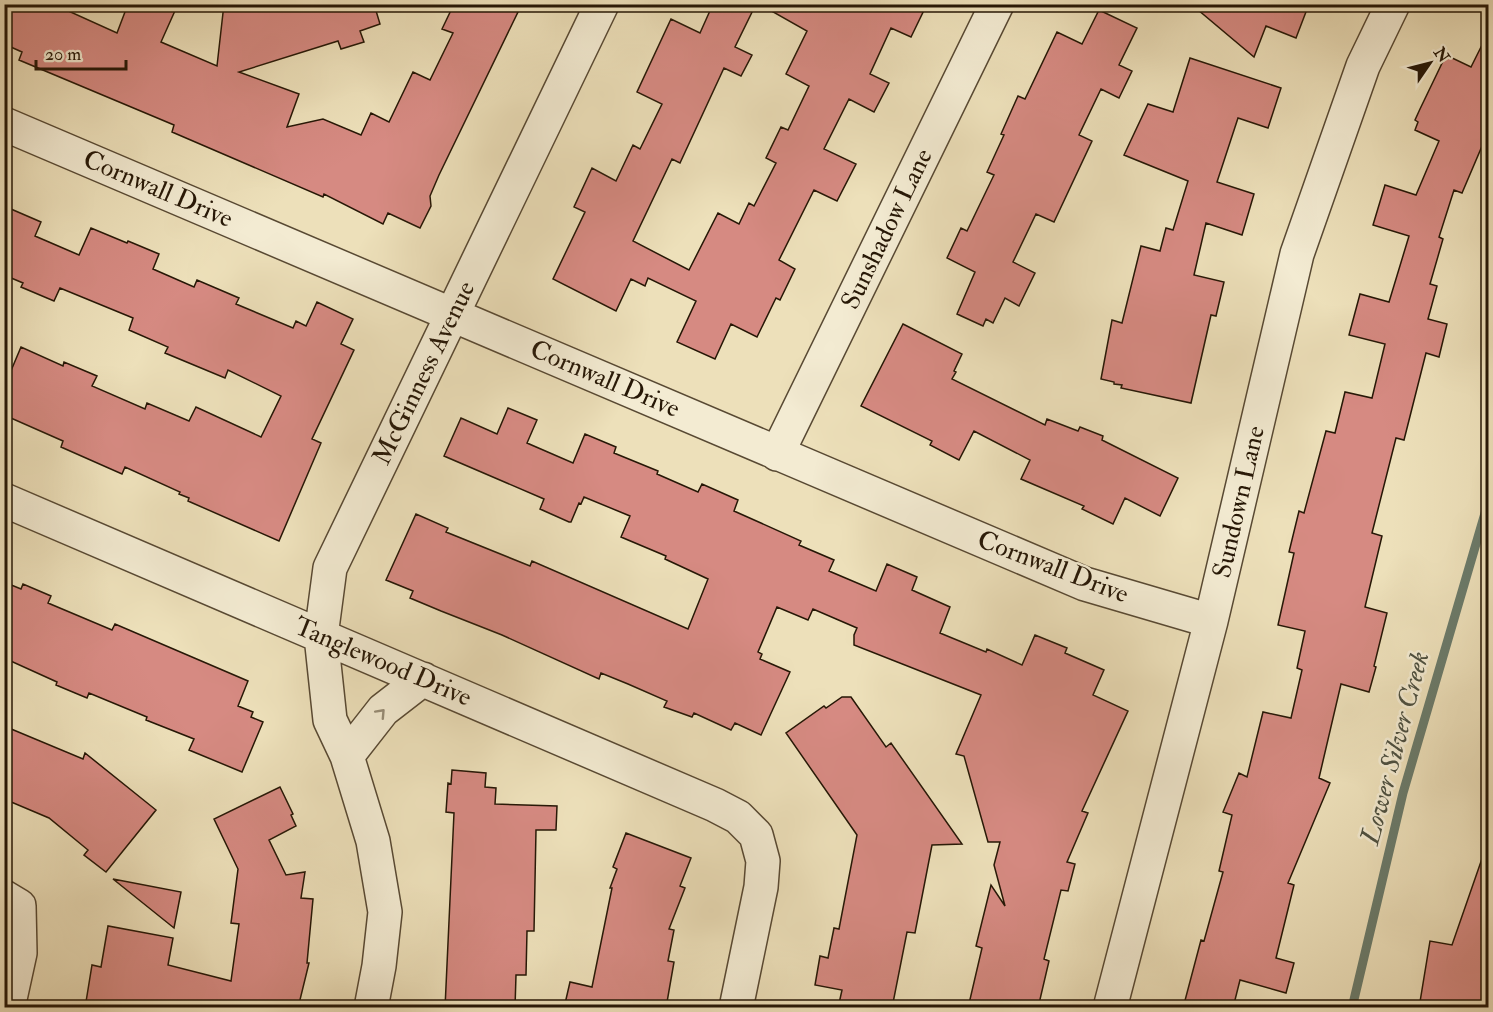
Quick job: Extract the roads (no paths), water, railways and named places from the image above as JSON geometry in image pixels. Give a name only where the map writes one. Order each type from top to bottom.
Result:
[{"type":"street","name":"McGinness Avenue","points":[[370,1008],[379,966],[385,912],[373,841],[347,756],[330,720],[321,636],[330,568],[602,4]]},
{"type":"street","name":"Sunshadow Lane","points":[[777,454],[997,4]]},
{"type":"street","name":"Sundown Lane","points":[[1110,1008],[1210,621],[1297,254],[1363,66],[1393,4]]},
{"type":"street","name":"Cornwall Drive","points":[[4,124],[1085,584],[1210,621]]},
{"type":"street","name":"Tanglewood Drive","points":[[4,500],[715,805],[738,817],[756,835],[764,861],[761,887],[736,1008]]},
{"type":"street","points":[[347,756],[383,710],[423,679]]},
{"type":"street","points":[[8,1008],[20,953],[12,902]]},
{"type":"waterway","name":"Lower Silver Creek","points":[[1352,1008],[1403,793],[1488,503]]}]
